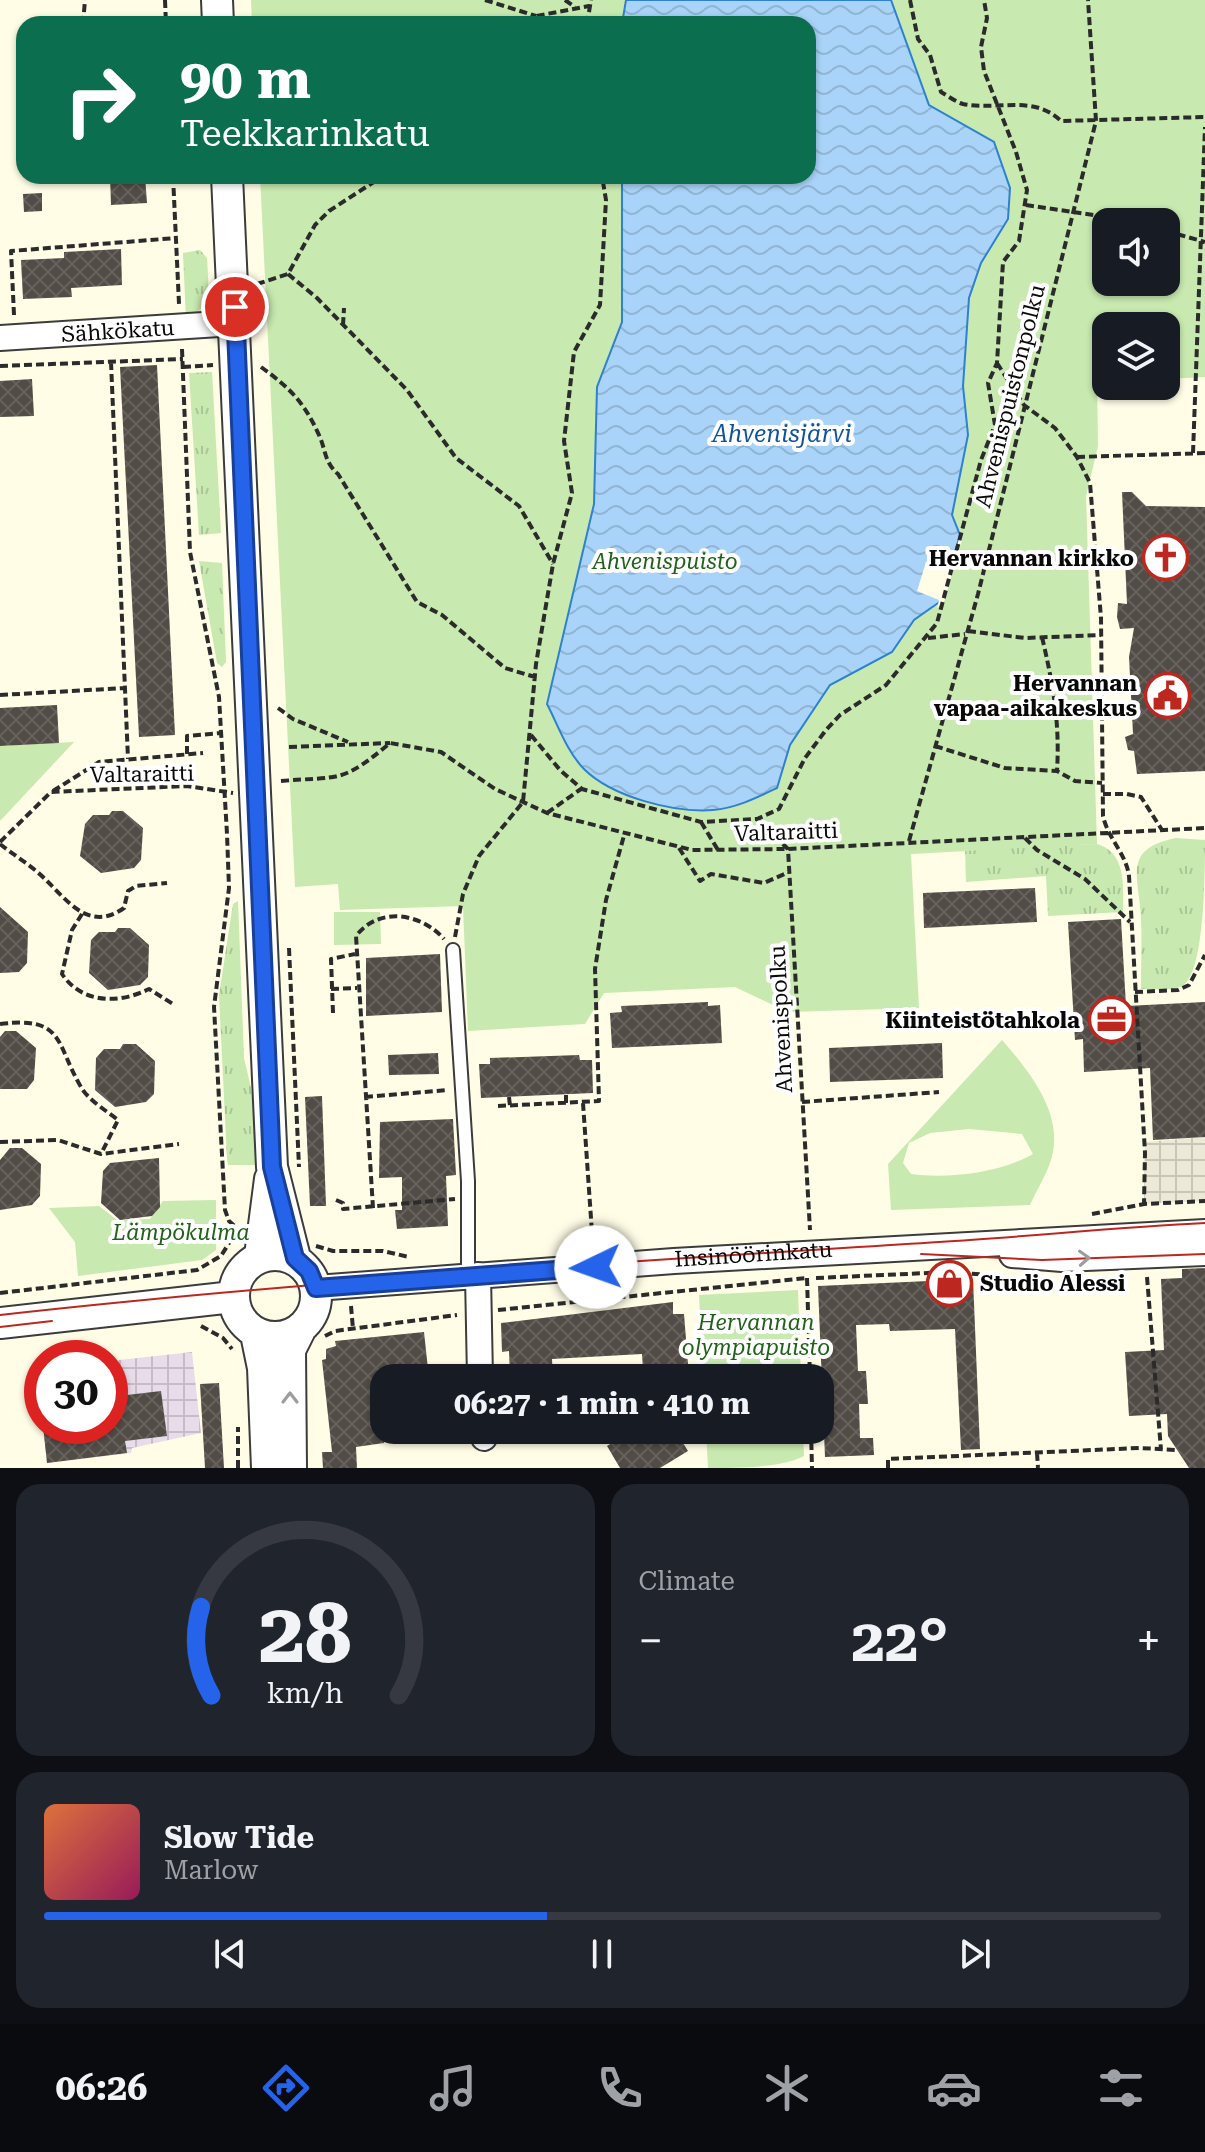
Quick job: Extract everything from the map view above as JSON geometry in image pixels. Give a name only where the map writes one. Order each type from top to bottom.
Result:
[{"type":"street","points":[[227,184],[268,787],[272,1167],[260,1256]]},
{"type":"street","name":"Sähkökatu","points":[[0,338],[235,323]]},
{"type":"street","points":[[272,1167],[295,1258],[309,1271],[316,1288],[316,1304],[311,1318],[300,1330],[290,1350],[291,1468]]},
{"type":"street","name":"Insinöörinkatu","points":[[316,1288],[473,1275],[1205,1232]]},
{"type":"street","name":"Insinöörinkatu","points":[[950,1247],[1062,1259],[1205,1253]]},
{"type":"street","points":[[295,1258],[260,1256],[245,1265],[236,1279],[233,1297],[235,1311],[243,1324],[256,1334],[284,1336],[300,1330]]},
{"type":"street","points":[[473,1275],[479,1364]]},
{"type":"street","points":[[0,1323],[233,1297]]},
{"type":"street","points":[[256,1334],[263,1368],[267,1468]]},
{"type":"lane","points":[[453,950],[468,1181],[465,1198],[473,1275]]},
{"type":"path","points":[[485,0],[536,16],[590,3]]},
{"type":"path","points":[[565,0],[577,8]]},
{"type":"path","points":[[910,0],[918,39],[930,55],[941,92],[962,104],[1033,105],[1048,109],[1061,121],[1205,117]]},
{"type":"path","points":[[531,735],[560,770],[582,789],[701,822],[757,819],[779,809],[805,758],[833,723],[886,685],[928,638],[937,623],[981,460],[995,425],[988,383],[997,363],[1003,262],[1019,241],[1026,205],[1027,190],[1016,152],[984,71],[981,47],[987,18],[984,0]]},
{"type":"path","name":"Ahvenispuistonpolku","points":[[908,842],[967,632],[1096,121],[1088,0]]},
{"type":"path","points":[[1193,453],[1205,127]]},
{"type":"path","points":[[173,184],[190,552],[219,697],[225,793],[229,888],[214,1007],[225,1210],[229,1221],[238,1229]]},
{"type":"path","points":[[256,285],[288,274],[322,218],[371,184]]},
{"type":"path","points":[[453,950],[463,894],[479,856],[523,802],[535,677],[553,564],[566,527],[572,493],[564,441],[574,352],[600,305],[606,200],[603,184]]},
{"type":"path","points":[[1026,205],[1092,216]]},
{"type":"path","points":[[1180,235],[1203,241]]},
{"type":"path","points":[[14,315],[11,251],[176,238]]},
{"type":"path","points":[[288,274],[407,390],[456,458],[519,506],[553,564]]},
{"type":"path","points":[[343,325],[344,308]]},
{"type":"path","points":[[0,366],[183,359]]},
{"type":"path","points":[[111,362],[128,759]]},
{"type":"path","points":[[997,363],[1024,405],[1055,428],[1077,457],[1090,483],[1101,635],[1102,783],[1106,832],[1128,865],[1145,1153],[1144,1204]]},
{"type":"path","points":[[260,366],[295,392],[320,437],[326,463],[338,474],[417,602],[442,615],[505,668],[535,677]]},
{"type":"path","points":[[1077,457],[1205,453]]},
{"type":"path","points":[[928,638],[967,632],[1042,637],[1101,635]]},
{"type":"path","points":[[1042,637],[1056,697],[1059,731],[1057,771]]},
{"type":"path","points":[[0,695],[125,688]]},
{"type":"path","points":[[278,708],[293,719],[353,743]]},
{"type":"path","points":[[187,754],[187,736],[221,733]]},
{"type":"path","name":"Valtaraitti","points":[[289,747],[353,743],[415,745],[441,752],[495,789],[547,813],[678,847],[788,849],[1205,828]]},
{"type":"path","name":"Valtaraitti","points":[[51,792],[187,786],[225,793],[339,778],[354,773],[390,743]]},
{"type":"path","points":[[935,746],[1005,768],[1057,771],[1075,781],[1102,783]]},
{"type":"path","name":"Valtaraitti","points":[[0,843],[51,792],[99,762],[203,753]]},
{"type":"path","points":[[547,813],[582,789]]},
{"type":"path","points":[[1103,794],[1141,797],[1162,830]]},
{"type":"path","points":[[757,819],[788,849]]},
{"type":"path","points":[[701,822],[718,850]]},
{"type":"path","points":[[498,1106],[599,1101],[595,969],[606,900],[625,832]]},
{"type":"path","points":[[1023,837],[1037,850],[1085,879],[1131,924]]},
{"type":"path","points":[[0,843],[45,879],[69,906],[82,914],[119,912],[124,908],[128,891],[136,886],[167,883]]},
{"type":"path","points":[[678,847],[700,881],[711,874],[764,883],[789,872]]},
{"type":"path","name":"Ahvenispolku","points":[[788,849],[810,1230]]},
{"type":"path","points":[[82,914],[72,930],[62,974],[72,988],[105,999],[119,1000],[149,989],[173,1004]]},
{"type":"path","points":[[373,1208],[356,936],[363,928],[384,917],[396,916],[425,923],[453,950]]},
{"type":"path","points":[[333,1013],[331,959],[355,954]]},
{"type":"path","points":[[1134,992],[1178,990],[1189,985],[1205,955]]},
{"type":"path","points":[[331,989],[358,987]]},
{"type":"path","points":[[0,1024],[29,1020],[42,1025],[64,1045],[82,1090],[118,1120],[101,1154]]},
{"type":"path","points":[[365,1097],[462,1089]]},
{"type":"path","points":[[802,1102],[939,1092]]},
{"type":"path","points":[[566,1095],[566,1104]]},
{"type":"path","points":[[509,1097],[510,1106]]},
{"type":"path","points":[[583,1103],[593,1247]]},
{"type":"path","points":[[0,1142],[58,1140],[101,1154],[179,1144]]},
{"type":"path","points":[[336,1200],[343,1203],[343,1209],[465,1198]]},
{"type":"path","points":[[1135,1205],[1205,1201]]},
{"type":"path","points":[[0,1293],[197,1270]]},
{"type":"path","points":[[1139,1270],[1147,1270],[1161,1450]]},
{"type":"path","points":[[353,1329],[620,1295],[769,1284],[807,1278],[950,1272],[1004,1276]]},
{"type":"path","points":[[807,1278],[810,1364]]},
{"type":"path","points":[[811,1444],[812,1468]]},
{"type":"path","points":[[888,1468],[888,1459],[1139,1448],[1177,1450]]},
{"type":"path","points":[[1037,1453],[1038,1468]]},
{"type":"shaded area","points":[[1205,1137],[1205,1201],[1144,1204],[1145,1142]]},
{"type":"shaded area","points":[[192,1352],[201,1433],[132,1448],[131,1453],[47,1463],[45,1444],[128,1444],[128,1359]]},
{"type":"green space","name":"Ahvenispuisto","points":[[251,0],[1205,0],[1205,377],[1180,378],[1180,312],[1092,312],[1092,400],[1097,400],[1098,446],[1086,496],[1097,844],[911,854],[919,1008],[788,1012],[735,987],[604,993],[585,1024],[468,1031],[463,906],[340,910],[338,884],[295,887],[260,184],[816,184],[816,16],[252,16]]},
{"type":"green space","points":[[200,250],[207,258],[207,293],[201,308],[186,319],[183,253]]},
{"type":"green space","points":[[212,372],[221,533],[199,535],[189,373]]},
{"type":"green space","points":[[199,561],[222,563],[226,662],[222,667],[217,663]]},
{"type":"green space","points":[[74,742],[0,821],[0,746]]},
{"type":"green space","points":[[1176,838],[1205,840],[1202,918],[1196,959],[1184,985],[1169,989],[1141,989],[1137,868],[1147,850]]},
{"type":"green space","points":[[1097,844],[1107,848],[1118,863],[1123,881],[1123,912],[1048,916],[1046,876],[966,882],[965,849]]},
{"type":"green space","points":[[238,901],[244,1058],[256,1109],[257,1165],[228,1165],[227,1159],[219,995],[233,904]]},
{"type":"green space","points":[[334,912],[380,912],[381,944],[334,945]]},
{"type":"green space","points":[[1002,1040],[1032,1078],[1052,1121],[1053,1152],[1030,1205],[891,1210],[888,1164]],"holes":[[[969,1129],[1022,1134],[1033,1154],[990,1170],[957,1175],[911,1174],[903,1163],[909,1143],[930,1133]]]},
{"type":"green space","name":"Lämpökulma","points":[[216,1200],[216,1250],[202,1260],[78,1276],[75,1242],[49,1208],[99,1206],[117,1220],[150,1219],[163,1201]]},
{"type":"green space","name":"Hervannan olympiapuisto","points":[[798,1290],[801,1364],[702,1364],[699,1295]]},
{"type":"green space","points":[[707,1444],[804,1444],[804,1456],[794,1460],[771,1465],[708,1468]]},
{"type":"water","name":"Ahvenisjärvi","points":[[626,0],[891,0],[929,105],[994,142],[1010,188],[1008,219],[981,263],[969,298],[963,386],[968,435],[952,515],[960,535],[941,601],[914,620],[892,652],[830,685],[790,745],[777,788],[738,805],[713,810],[662,806],[610,788],[584,769],[573,755],[547,704],[594,504],[597,387],[622,322],[622,184],[816,184],[816,16],[623,16]]},
{"type":"pier","points":[[959,539],[962,540],[944,602],[937,608],[939,600],[917,591],[926,562],[951,565]]},
{"type":"building","points":[[110,184],[146,184],[147,203],[111,205]]},
{"type":"building","points":[[42,193],[42,211],[24,212],[23,194]]},
{"type":"building","points":[[121,249],[122,285],[71,288],[72,297],[23,299],[21,260],[64,258],[64,252]]},
{"type":"building","points":[[157,365],[175,735],[139,737],[120,367]]},
{"type":"building","points":[[32,379],[34,416],[0,417],[0,381]]},
{"type":"building","points":[[1122,492],[1132,492],[1146,506],[1205,507],[1205,771],[1137,774],[1134,751],[1128,750],[1125,737],[1133,734],[1129,657],[1134,628],[1120,629],[1117,617],[1118,603],[1127,604]]},
{"type":"building","points":[[57,705],[59,743],[0,746],[0,708]]},
{"type":"building","points":[[112,811],[123,811],[143,828],[141,860],[134,868],[101,873],[80,856],[85,824],[93,815],[109,815]]},
{"type":"building","points":[[1035,888],[1037,922],[924,928],[923,893]]},
{"type":"building","points":[[0,907],[28,932],[27,963],[19,972],[0,973]]},
{"type":"building","points":[[1121,919],[1126,1006],[1205,1002],[1205,1137],[1153,1140],[1150,1068],[1084,1072],[1083,1039],[1075,1040],[1068,922]]},
{"type":"building","points":[[118,928],[130,928],[149,945],[148,977],[140,985],[108,990],[89,973],[91,940],[99,932],[115,932]]},
{"type":"building","points":[[440,954],[442,1012],[366,1016],[366,958]]},
{"type":"building","points":[[708,1002],[708,1006],[720,1005],[722,1043],[612,1048],[610,1013],[622,1012],[621,1006]]},
{"type":"building","points":[[5,1031],[16,1031],[36,1048],[34,1080],[27,1089],[0,1089],[0,1037]]},
{"type":"building","points":[[942,1043],[943,1078],[830,1082],[829,1048]]},
{"type":"building","points":[[123,1044],[136,1044],[155,1061],[154,1094],[146,1102],[115,1107],[95,1090],[96,1058],[104,1049],[120,1049]]},
{"type":"building","points":[[438,1053],[439,1074],[389,1075],[388,1055]]},
{"type":"building","points":[[579,1055],[580,1060],[592,1060],[593,1093],[481,1098],[479,1064],[490,1064],[490,1058]]},
{"type":"building","points":[[322,1096],[326,1206],[310,1206],[305,1097]]},
{"type":"building","points":[[453,1119],[456,1175],[446,1176],[448,1226],[397,1229],[395,1210],[402,1210],[402,1177],[379,1178],[380,1122]]},
{"type":"building","points":[[10,1148],[22,1148],[41,1164],[40,1196],[32,1205],[0,1210],[0,1160]]},
{"type":"building","points":[[159,1158],[160,1207],[152,1216],[120,1220],[101,1203],[103,1171],[110,1163]]},
{"type":"building","points":[[1205,1268],[1205,1468],[1189,1468],[1168,1436],[1167,1414],[1129,1416],[1125,1352],[1164,1350],[1161,1279],[1182,1278],[1182,1269]]},
{"type":"building","points":[[973,1279],[980,1449],[961,1450],[955,1329],[890,1331],[889,1324],[856,1325],[858,1371],[866,1371],[868,1404],[859,1404],[860,1438],[873,1438],[874,1455],[825,1457],[824,1444],[834,1444],[834,1364],[821,1364],[818,1286]]},
{"type":"building","points":[[673,1302],[673,1314],[684,1314],[688,1364],[643,1364],[642,1354],[552,1359],[552,1364],[509,1364],[509,1351],[502,1352],[501,1323]]},
{"type":"building","points":[[424,1332],[427,1364],[370,1364],[370,1444],[377,1444],[356,1447],[357,1468],[323,1468],[322,1452],[332,1452],[322,1360],[326,1359],[326,1349],[336,1346],[335,1341]]},
{"type":"building","points":[[219,1383],[224,1468],[205,1468],[200,1384]]},
{"type":"building","points":[[161,1391],[167,1436],[128,1441],[128,1395]]},
{"type":"building","points":[[45,1444],[126,1444],[127,1453],[47,1463]]},
{"type":"building","points":[[684,1444],[688,1451],[660,1468],[620,1468],[607,1446]]},
{"type":"tram line","points":[[0,1315],[351,1282],[1205,1223]]},
{"type":"tram line","points":[[921,1254],[1042,1260],[1205,1254]]},
{"type":"tram line","points":[[0,1327],[52,1321]]},
{"type":"place","name":"Hervannan kirkko","points":[[1165,558]]},
{"type":"place","name":"Hervannan vapaa-aikakeskus","points":[[1168,696]]},
{"type":"place","name":"Kiinteistötahkola","points":[[1111,1020]]},
{"type":"place","name":"Studio Alessi","points":[[949,1283]]},
{"type":"route","points":[[235,307],[235,363],[246,546],[250,711],[272,1167],[295,1258],[309,1271],[316,1288],[596,1267]]}]
